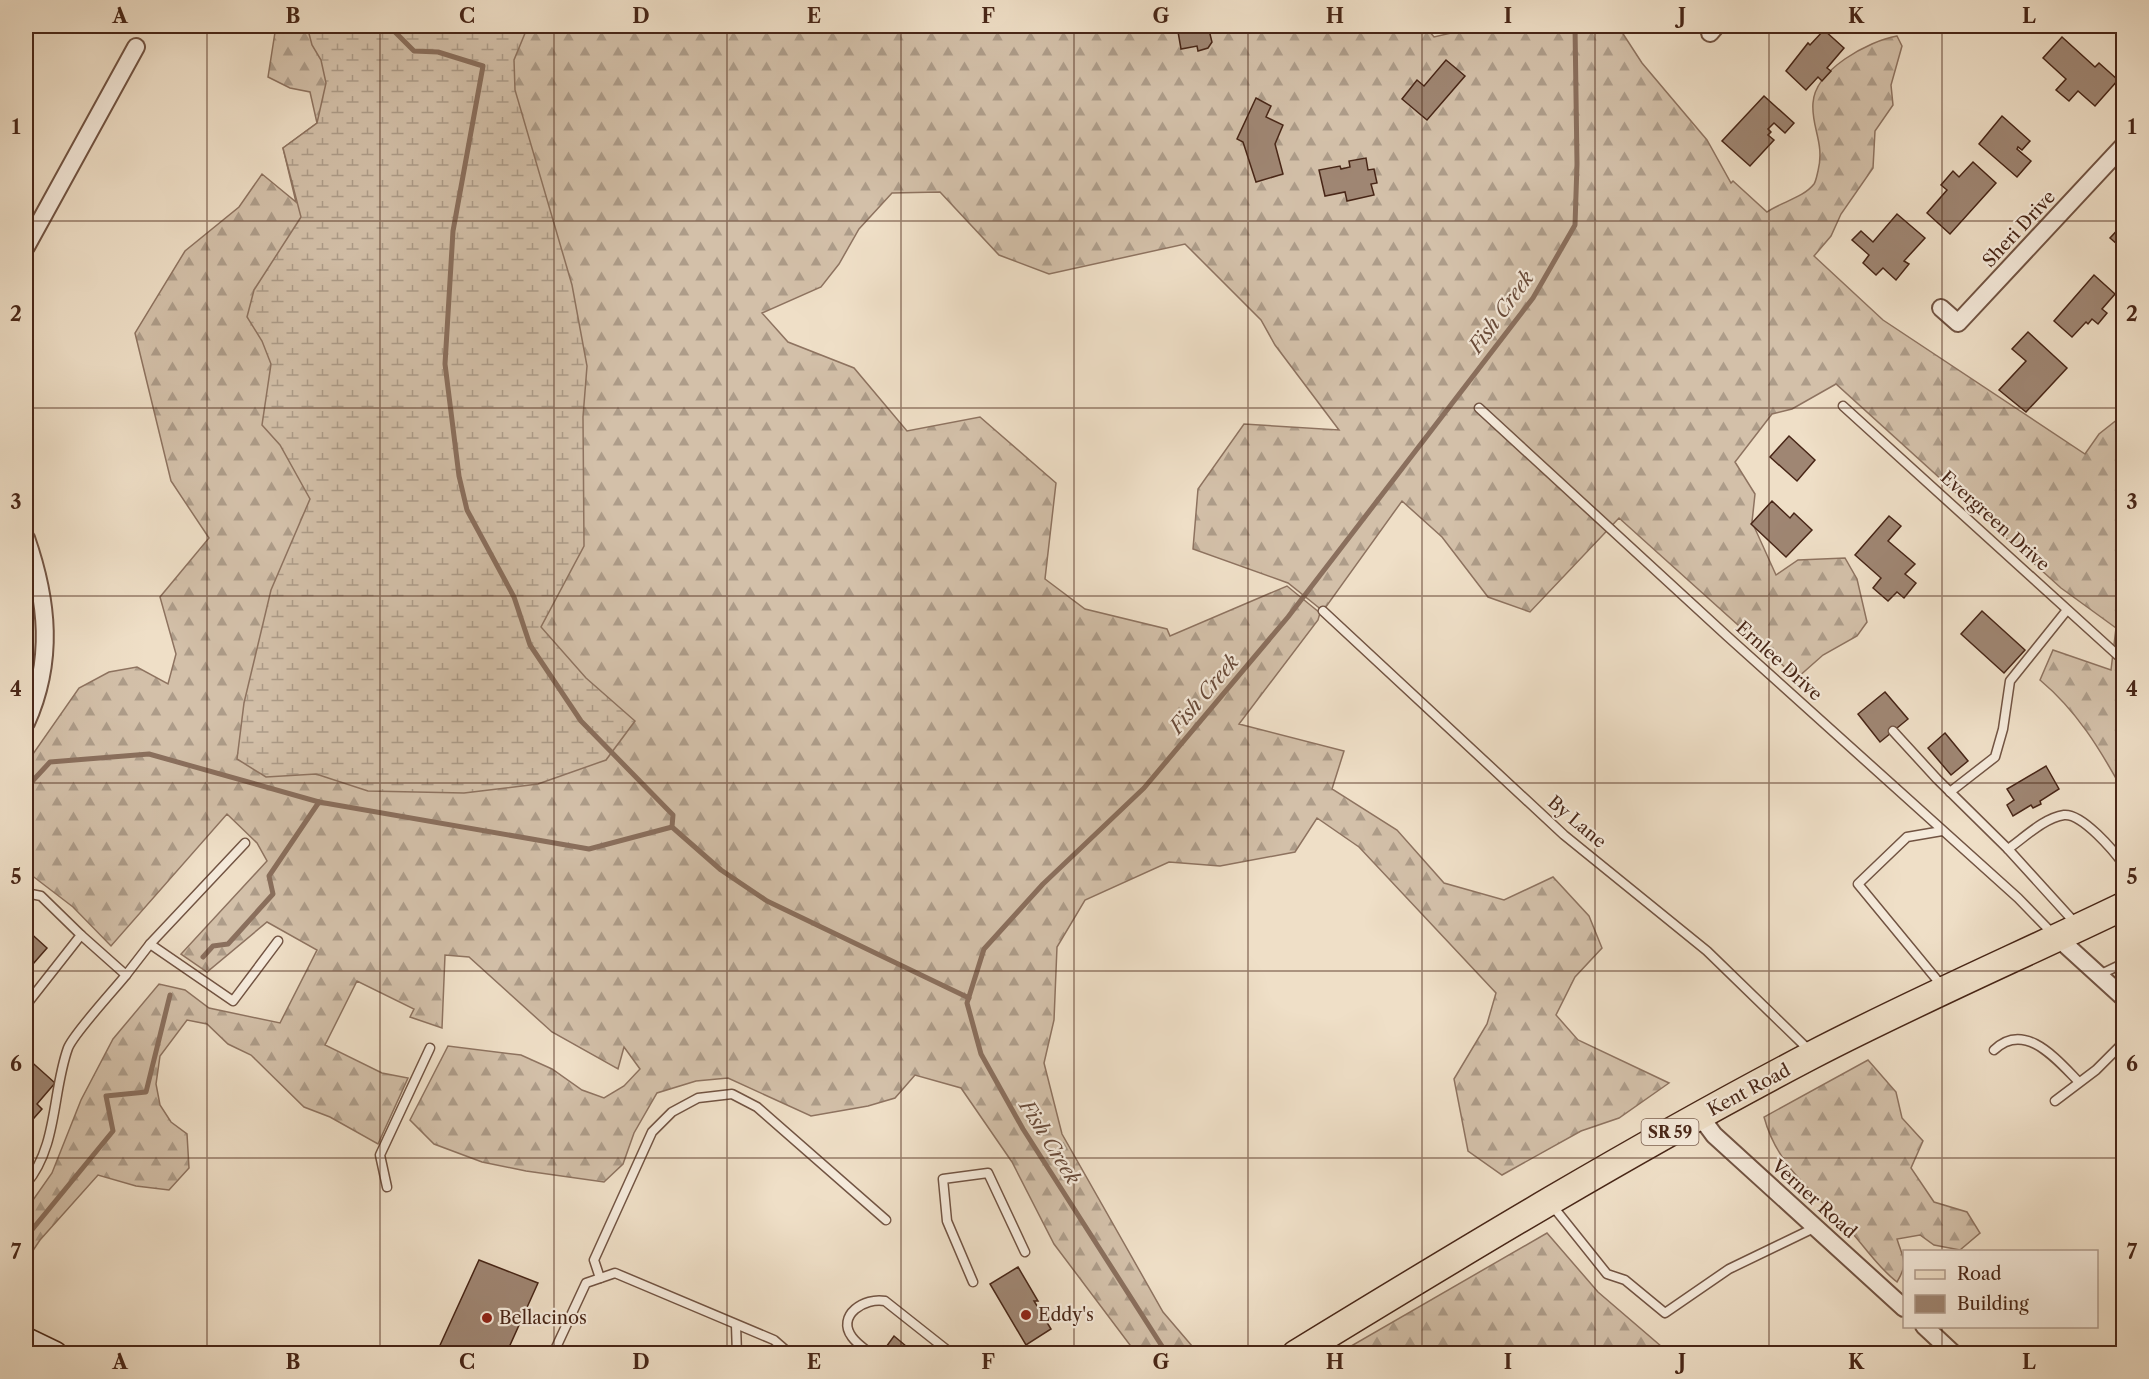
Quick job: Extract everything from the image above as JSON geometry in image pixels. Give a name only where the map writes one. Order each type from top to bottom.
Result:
[{"type":"main road","name":"SR 59","points":[[2068,932],[2124,906]]},
{"type":"main road","name":"Kent Road","points":[[1296,1353],[1549,1200],[1700,1116],[1813,1055],[2068,932]]},
{"type":"main road","points":[[26,1340],[55,1353]]},
{"type":"street","points":[[26,247],[136,47]]},
{"type":"street","name":"Sheri Drive","points":[[1941,308],[1958,323],[2124,145]]},
{"type":"street","points":[[26,538],[41,585],[46,632],[41,680],[26,723]]},
{"type":"street","points":[[2068,932],[2099,975],[2124,998]]},
{"type":"street","name":"Verner Road","points":[[1700,1116],[1714,1135],[1903,1306]]},
{"type":"street","points":[[1926,1328],[1954,1353]]},
{"type":"lane","name":"Evergreen Drive","points":[[1843,406],[2124,661]]},
{"type":"lane","name":"Ernlee Drive","points":[[1479,408],[1942,831],[2018,898],[2068,932]]},
{"type":"lane","name":"By Lane","points":[[1323,610],[1564,835],[1707,951],[1813,1055]]},
{"type":"lane","points":[[1950,792],[1995,757],[2003,729],[2010,681],[2067,610]]},
{"type":"lane","points":[[1893,731],[2008,849],[2068,932]]},
{"type":"lane","points":[[2008,849],[2053,818],[2067,814],[2084,822],[2124,865]]},
{"type":"lane","points":[[1942,831],[1907,837],[1858,884],[1946,991]]},
{"type":"lane","points":[[26,1184],[41,1159],[53,1120],[69,1046],[150,944],[245,843]]},
{"type":"lane","points":[[26,893],[41,896],[126,975]]},
{"type":"lane","points":[[26,1005],[81,935]]},
{"type":"lane","points":[[150,944],[233,1001],[278,941]]},
{"type":"lane","points":[[2099,975],[2124,963]]},
{"type":"lane","points":[[1994,1050],[2003,1041],[2016,1038],[2042,1047],[2079,1082]]},
{"type":"lane","points":[[2055,1101],[2124,1042]]},
{"type":"lane","points":[[387,1187],[380,1155],[430,1048]]},
{"type":"lane","points":[[600,1278],[594,1260],[652,1132],[672,1112],[698,1098],[732,1094],[757,1107],[886,1220]]},
{"type":"lane","points":[[973,1282],[947,1221],[943,1179],[988,1173],[1025,1252]]},
{"type":"lane","points":[[1549,1200],[1607,1274],[1625,1280],[1665,1313],[1729,1269],[1817,1227]]},
{"type":"lane","points":[[553,1353],[586,1283],[615,1273],[774,1340],[790,1353]]},
{"type":"lane","points":[[871,1353],[851,1336],[848,1327],[854,1310],[862,1302],[874,1299],[885,1301],[952,1353]]},
{"type":"lane","points":[[736,1325],[737,1353]]},
{"type":"green space","points":[[276,26],[1425,26],[1434,37],[1464,30],[1467,26],[1618,26],[1642,63],[1707,140],[1731,183],[1733,181],[1767,212],[1804,193],[1814,184],[1820,152],[1813,103],[1816,91],[1823,79],[1845,59],[1858,51],[1897,36],[1902,46],[1891,85],[1893,105],[1875,131],[1873,168],[1841,214],[1831,236],[1814,256],[1883,320],[2085,454],[2099,434],[2123,415],[2123,791],[2087,731],[2040,680],[2053,650],[2111,670],[2116,628],[2061,588],[1836,384],[1792,409],[1772,414],[1735,462],[1755,494],[1752,522],[1776,575],[1798,560],[1845,558],[1857,579],[1867,622],[1857,636],[1823,655],[1797,678],[1619,518],[1530,612],[1488,597],[1442,537],[1402,501],[1323,611],[1288,583],[1193,549],[1198,489],[1244,424],[1339,430],[1275,345],[1261,320],[1185,244],[1049,274],[999,255],[940,192],[892,193],[859,229],[839,264],[821,287],[762,313],[788,342],[854,368],[907,431],[980,417],[1056,483],[1045,579],[1085,609],[1167,629],[1170,636],[1287,586],[1320,613],[1318,620],[1239,724],[1344,751],[1332,789],[1397,830],[1444,883],[1504,900],[1553,877],[1589,916],[1602,948],[1575,977],[1556,1015],[1578,1040],[1669,1083],[1619,1118],[1581,1131],[1502,1175],[1468,1151],[1454,1079],[1487,1024],[1496,993],[1359,847],[1317,818],[1295,852],[1220,866],[1169,862],[1085,900],[1057,947],[1054,1020],[1044,1063],[1062,1134],[1163,1312],[1198,1353],[1136,1353],[1054,1244],[1012,1162],[961,1088],[915,1075],[895,1098],[868,1106],[811,1116],[728,1078],[696,1081],[657,1093],[634,1133],[623,1164],[604,1182],[482,1162],[434,1144],[410,1120],[448,1046],[521,1055],[552,1069],[582,1090],[604,1098],[624,1086],[640,1069],[624,1047],[618,1069],[552,1032],[469,957],[445,955],[442,1028],[410,1017],[414,1009],[357,981],[325,1045],[382,1073],[408,1078],[378,1144],[330,1117],[304,1107],[251,1055],[228,1044],[207,1024],[187,1020],[160,1056],[156,1084],[160,1105],[171,1122],[187,1134],[189,1168],[169,1190],[136,1186],[98,1175],[40,1240],[26,1261],[26,1210],[52,1173],[81,1100],[113,1039],[159,984],[185,990],[209,1008],[280,1023],[317,950],[267,922],[207,972],[181,954],[267,861],[257,843],[227,814],[111,946],[73,907],[26,871],[26,764],[79,688],[109,672],[137,667],[168,684],[176,654],[160,597],[209,538],[171,481],[135,333],[185,251],[239,207],[262,174],[296,202],[283,148],[317,123],[310,92],[290,88],[268,77]]},
{"type":"green space","points":[[307,26],[528,26],[514,60],[515,90],[572,285],[587,366],[583,417],[584,546],[541,627],[586,678],[635,721],[606,760],[538,784],[464,793],[368,791],[316,774],[266,777],[237,759],[244,703],[271,590],[310,499],[280,445],[262,425],[271,364],[262,341],[247,317],[254,290],[301,217],[283,148],[317,123],[326,83],[321,60],[312,45]]},
{"type":"green space","points":[[1868,1060],[1896,1092],[1902,1118],[1923,1141],[1911,1168],[1934,1202],[1967,1212],[1980,1233],[1960,1250],[1934,1245],[1920,1235],[1897,1239],[1903,1256],[1903,1270],[1897,1282],[1882,1269],[1850,1230],[1786,1163],[1777,1149],[1764,1117]]},
{"type":"green space","points":[[1547,1233],[1598,1292],[1669,1353],[1339,1353]]},
{"type":"building","points":[[1177,26],[1208,26],[1212,42],[1208,48],[1198,51],[1197,46],[1181,49]]},
{"type":"building","points":[[1824,30],[1844,48],[1827,68],[1831,71],[1822,81],[1818,77],[1806,90],[1786,71],[1808,43],[1810,45]]},
{"type":"building","points":[[2062,37],[2095,67],[2099,63],[2118,80],[2095,106],[2078,91],[2069,101],[2056,90],[2066,79],[2043,58]]},
{"type":"building","points":[[1446,60],[1465,76],[1427,120],[1402,99],[1417,80],[1424,86]]},
{"type":"building","points":[[1764,96],[1794,123],[1785,133],[1774,123],[1768,129],[1771,132],[1768,135],[1774,140],[1750,166],[1722,141]]},
{"type":"building","points":[[1256,98],[1271,106],[1266,117],[1283,125],[1275,144],[1283,174],[1256,182],[1243,142],[1237,139]]},
{"type":"building","points":[[2002,116],[2030,141],[2022,150],[2018,147],[2017,149],[2031,161],[2017,177],[1979,144]]},
{"type":"building","points":[[1366,158],[1368,170],[1374,169],[1377,183],[1371,184],[1374,195],[1347,201],[1345,192],[1325,196],[1319,170],[1340,166],[1341,169],[1350,167],[1349,161]]},
{"type":"building","points":[[1973,162],[1996,183],[1950,234],[1927,213],[1947,190],[1941,185],[1953,171],[1959,177]]},
{"type":"building","points":[[1897,214],[1925,238],[1904,261],[1909,264],[1896,280],[1883,268],[1876,275],[1863,263],[1869,255],[1852,240],[1861,231],[1873,242]]},
{"type":"building","points":[[2124,223],[2124,250],[2110,238]]},
{"type":"building","points":[[2094,275],[2115,294],[2102,309],[2107,313],[2098,324],[2092,319],[2088,324],[2086,322],[2072,337],[2054,321]]},
{"type":"building","points":[[2028,332],[2067,368],[2026,412],[1999,390],[2026,361],[2012,349]]},
{"type":"building","points":[[1789,436],[1815,460],[1797,481],[1770,457]]},
{"type":"building","points":[[1772,501],[1790,518],[1794,513],[1812,530],[1786,557],[1751,524]]},
{"type":"building","points":[[1889,516],[1901,526],[1888,541],[1915,564],[1905,574],[1916,583],[1904,598],[1897,592],[1888,601],[1873,588],[1881,578],[1855,555]]},
{"type":"building","points":[[1982,611],[2025,650],[2004,673],[1961,634]]},
{"type":"building","points":[[1885,692],[1908,719],[1880,742],[1858,714]]},
{"type":"building","points":[[1945,733],[1968,761],[1951,775],[1928,748]]},
{"type":"building","points":[[2046,766],[2059,789],[2040,801],[2041,804],[2033,808],[2031,805],[2013,816],[2007,805],[2014,800],[2007,789]]},
{"type":"building","points":[[26,929],[47,948],[26,972]]},
{"type":"building","points":[[26,1057],[55,1083],[37,1104],[42,1109],[26,1127]]},
{"type":"building","name":"Bellacinos","points":[[479,1260],[538,1283],[506,1354],[436,1354]]},
{"type":"building","name":"Eddy's","points":[[1018,1267],[1038,1301],[1034,1301],[1051,1329],[1026,1345],[990,1284]]},
{"type":"building","points":[[894,1336],[906,1346],[902,1351],[905,1354],[881,1354]]},
{"type":"waterway","points":[[389,26],[414,51],[438,52],[483,66],[453,231],[445,364],[459,476],[467,510],[514,597],[530,645],[581,721],[673,815],[672,827],[721,870],[767,901],[969,998]]},
{"type":"waterway","name":"Fish Creek","points":[[1167,1354],[1023,1129],[981,1054],[967,1003],[984,949],[1043,884],[1144,788],[1288,617],[1533,298],[1575,225],[1577,164],[1575,26]]},
{"type":"waterway","points":[[26,788],[50,762],[149,754],[319,802],[589,849],[672,827]]},
{"type":"waterway","points":[[203,957],[213,946],[228,944],[273,894],[269,876],[319,802]]},
{"type":"waterway","points":[[26,1237],[113,1131],[106,1096],[146,1092],[170,995]]},
{"type":"place","name":"Eddy's","points":[[1026,1315]]},
{"type":"place","name":"Bellacinos","points":[[487,1318]]}]
